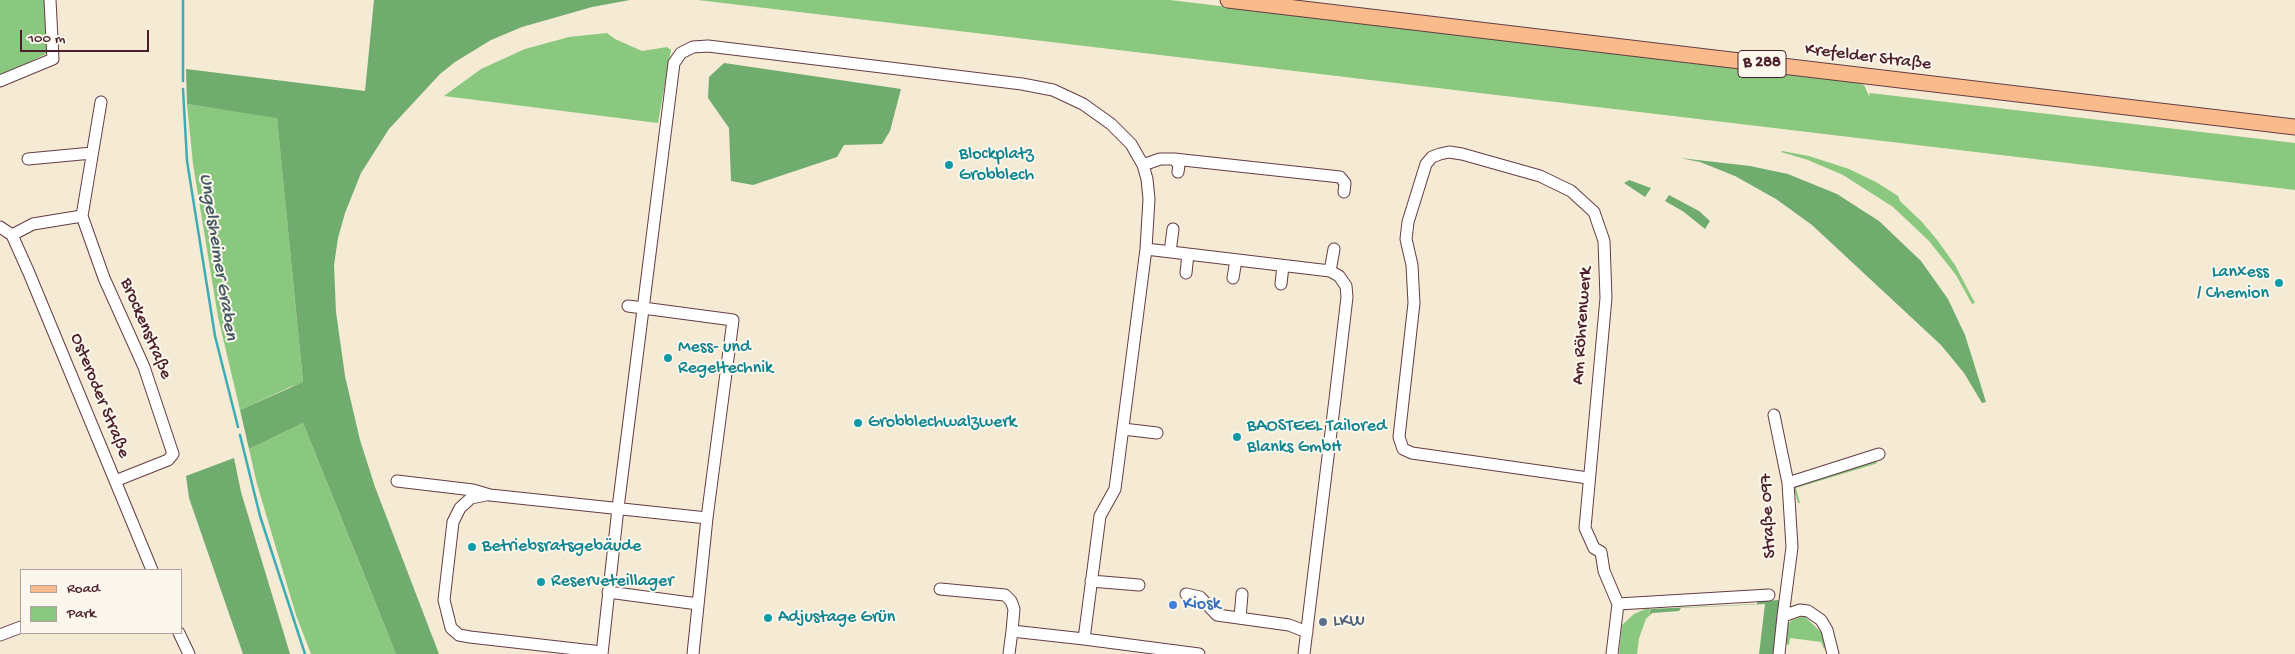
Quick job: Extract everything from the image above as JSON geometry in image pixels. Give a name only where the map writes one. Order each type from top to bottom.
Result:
[{"type":"main road","name":"Krefelder Straße","points":[[1228,0],[2295,128]]},
{"type":"main road","name":"Krefelder Straße","points":[[1303,0],[2295,118]]},
{"type":"street","points":[[0,82],[53,59],[50,0]]},
{"type":"street","points":[[490,495],[471,498],[460,508],[454,522],[444,600],[451,628],[459,634],[470,637],[602,653],[618,508],[645,308],[674,63],[680,53],[693,47],[708,46],[1022,84],[1053,90],[1083,104],[1111,124],[1131,144],[1143,165],[1149,199],[1146,249],[1115,489],[1100,516],[1084,639]]},
{"type":"street","name":"Brockenstraße","points":[[101,102],[82,216],[107,284],[144,367],[173,454],[168,460],[115,482]]},
{"type":"street","name":"Am Röhrenwerk","points":[[1588,478],[1412,453],[1403,449],[1398,437],[1414,303],[1412,265],[1406,239],[1408,222],[1426,164],[1432,157],[1449,152],[1462,154],[1540,176],[1571,192],[1594,212],[1604,241],[1606,298],[1588,478],[1585,528],[1594,548],[1601,552],[1604,571],[1618,604],[1612,654]]},
{"type":"street","points":[[28,158],[92,153]]},
{"type":"street","points":[[1143,165],[1160,159],[1174,159],[1340,178],[1345,182],[1344,192]]},
{"type":"street","points":[[1174,159],[1179,165],[1178,172]]},
{"type":"street","points":[[0,226],[12,235],[33,224],[82,216]]},
{"type":"street","points":[[1170,252],[1173,229]]},
{"type":"street","name":"Osteroder Straße","points":[[12,235],[152,569]]},
{"type":"street","points":[[1330,271],[1334,248]]},
{"type":"street","points":[[1146,249],[1330,271],[1340,276],[1346,286],[1347,297],[1304,654]]},
{"type":"street","points":[[1186,273],[1188,254]]},
{"type":"street","points":[[1233,278],[1236,260]]},
{"type":"street","points":[[1281,284],[1283,266]]},
{"type":"street","points":[[628,306],[733,320],[706,518],[693,654]]},
{"type":"street","name":"Straße 097","points":[[1774,414],[1788,483],[1792,547],[1779,654]]},
{"type":"street","points":[[1122,429],[1157,433]]},
{"type":"street","points":[[1788,483],[1879,454]]},
{"type":"street","points":[[396,481],[472,490],[490,495],[706,518]]},
{"type":"street","points":[[1091,581],[1139,586]]},
{"type":"street","points":[[940,589],[1005,595],[1011,601],[1014,609],[1009,654]]},
{"type":"street","points":[[608,592],[698,604]]},
{"type":"street","points":[[1186,594],[1200,597],[1217,615],[1289,625],[1307,632]]},
{"type":"street","points":[[1240,618],[1242,594]]},
{"type":"street","points":[[1618,604],[1769,595]]},
{"type":"street","points":[[1783,616],[1800,610],[1808,611],[1821,620],[1827,630],[1833,654]]},
{"type":"street","points":[[0,635],[20,627]]},
{"type":"street","points":[[1012,631],[1199,654]]},
{"type":"street","points":[[179,634],[189,654]]},
{"type":"green space","points":[[0,0],[48,0],[48,53],[0,76]]},
{"type":"green space","points":[[374,0],[630,0],[592,7],[522,27],[491,40],[455,62],[440,74],[389,129],[361,173],[345,213],[338,238],[334,265],[336,312],[345,376],[360,440],[375,487],[439,654],[396,654],[303,423],[249,449],[240,410],[303,382],[277,118],[187,104],[186,69],[365,91]]},
{"type":"green space","points":[[698,0],[1170,0],[1854,82],[1864,85],[1869,96],[1870,93],[2295,143],[2295,190]]},
{"type":"green space","points":[[607,33],[615,39],[642,51],[667,47],[671,50],[658,123],[444,96],[481,69],[525,49],[569,37]]},
{"type":"green space","points":[[724,63],[901,89],[890,131],[882,144],[844,145],[837,157],[753,185],[731,181],[729,128],[708,98],[709,77]]},
{"type":"green space","points":[[187,104],[277,117],[303,383],[240,410],[218,317],[193,164]]},
{"type":"green space","points":[[1782,151],[1809,156],[1849,169],[1876,182],[1898,196],[1900,201],[1938,241],[1955,265],[1975,303],[1972,304],[1956,275],[1929,241],[1893,207],[1843,175]]},
{"type":"green space","points":[[1680,158],[1750,166],[1788,174],[1837,194],[1879,221],[1921,261],[1948,299],[1965,335],[1986,402],[1982,403],[1964,373],[1941,345],[1812,225],[1776,199],[1735,176],[1700,162]]},
{"type":"green space","points":[[1629,180],[1651,188],[1645,197],[1624,183]]},
{"type":"green space","points":[[1669,195],[1699,211],[1710,221],[1705,229],[1684,212],[1665,201]]},
{"type":"green space","points":[[303,423],[396,654],[311,654],[296,615],[257,484],[249,449]]},
{"type":"green space","points":[[234,458],[241,492],[290,654],[243,654],[189,498],[186,476]]},
{"type":"green space","points":[[1873,461],[1878,463],[1796,488],[1800,503],[1798,503],[1794,489],[1796,486]]},
{"type":"green space","points":[[1781,600],[1775,654],[1759,654],[1765,604],[1681,608],[1679,611],[1652,613],[1649,616],[1651,607],[1651,609],[1757,604],[1757,601]]},
{"type":"green space","points":[[1650,607],[1649,616],[1639,638],[1637,654],[1619,654],[1622,625],[1634,614]]},
{"type":"green space","points":[[1804,616],[1822,633],[1826,648],[1824,649],[1821,642],[1790,638],[1789,645],[1785,644],[1787,625],[1792,620]]},
{"type":"waterway","name":"Ungelsheimer Graben","points":[[183,0],[183,81]]},
{"type":"waterway","name":"Ungelsheimer Graben","points":[[183,89],[187,161],[215,336],[238,427]]},
{"type":"waterway","name":"Ungelsheimer Graben","points":[[240,435],[260,516],[305,654]]},
{"type":"place","name":"Blockplatz Grobblech","points":[[949,165]]},
{"type":"place","name":"Lanxess / Chemion","points":[[2279,283]]},
{"type":"place","name":"Mess- und Regeltechnik","points":[[668,358]]},
{"type":"place","name":"Grobblechwalzwerk","points":[[858,423]]},
{"type":"place","name":"BAOSTEEL Tailored Blanks GmbH","points":[[1237,437]]},
{"type":"place","name":"Betriebsratsgebäude","points":[[472,547]]},
{"type":"place","name":"Reserveteillager","points":[[541,582]]},
{"type":"place","name":"Kiosk","points":[[1173,605]]},
{"type":"place","name":"Adjustage Grün","points":[[768,618]]},
{"type":"place","name":"LKW","points":[[1323,622]]}]
